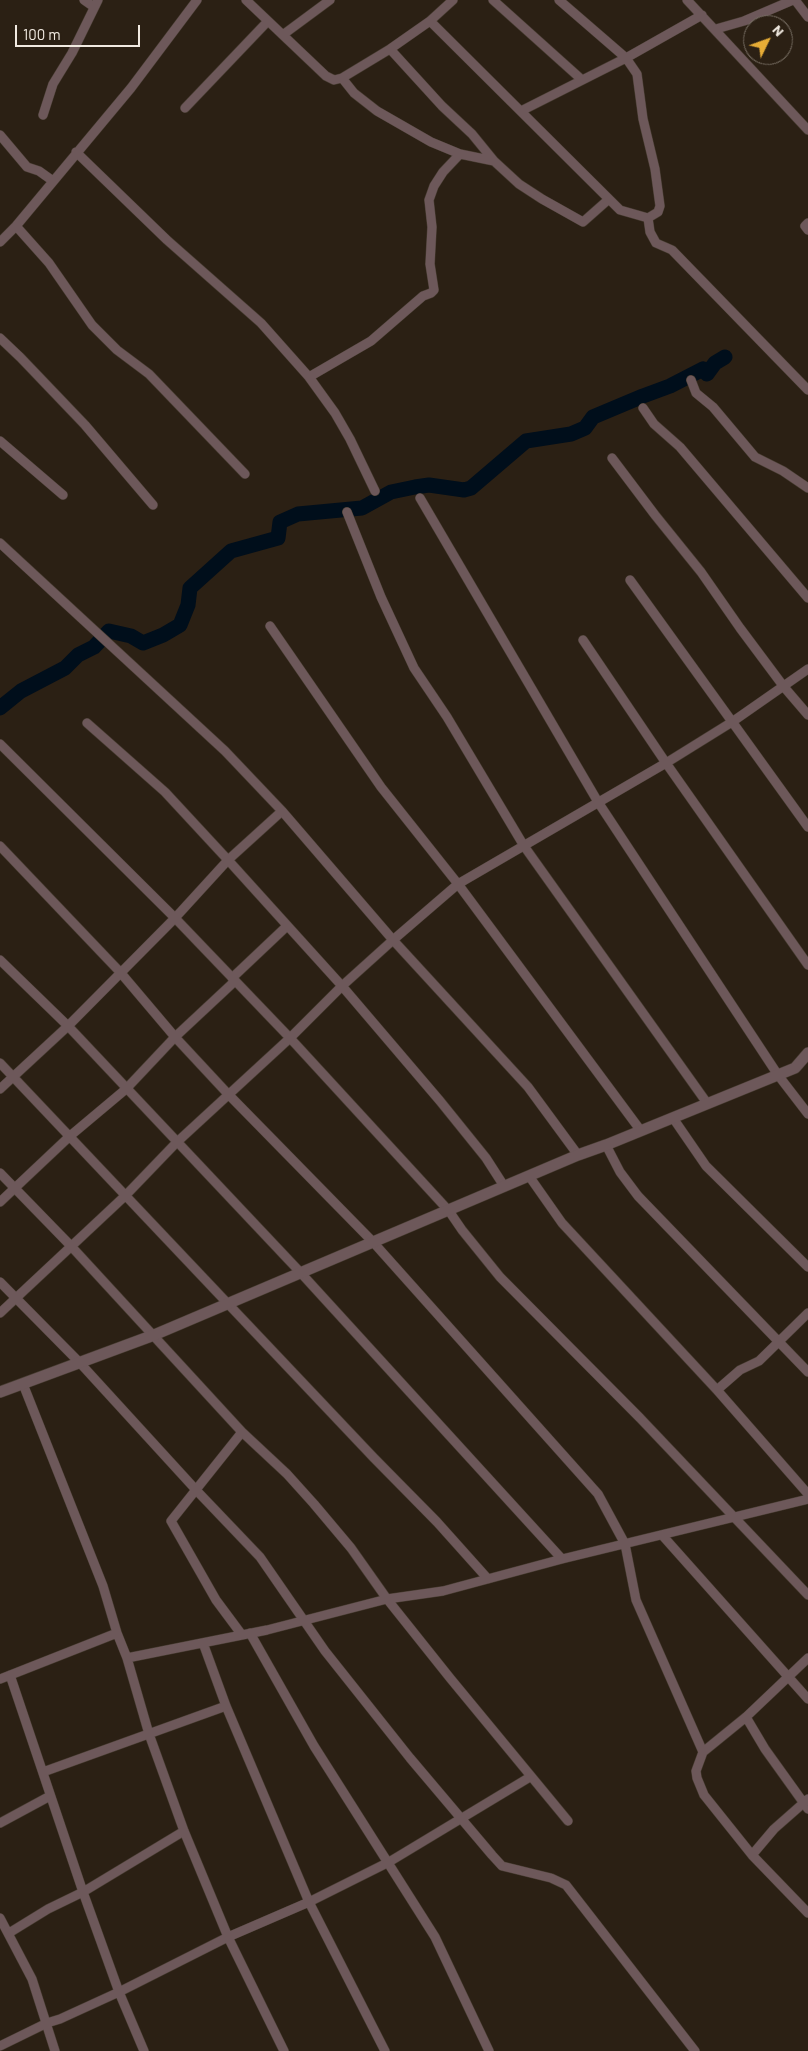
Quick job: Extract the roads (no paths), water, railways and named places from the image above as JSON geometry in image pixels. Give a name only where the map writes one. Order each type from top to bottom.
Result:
[{"type":"street","points":[[43,115],[53,84],[72,53],[96,3],[84,0]]},
{"type":"street","points":[[2,237],[16,226],[130,88],[197,0]]},
{"type":"street","points":[[246,0],[284,34],[326,76],[334,80],[342,78],[390,49],[430,21],[453,0]]},
{"type":"street","points":[[284,34],[330,0]]},
{"type":"street","points":[[494,0],[581,79]]},
{"type":"street","points":[[430,21],[620,210],[648,218],[658,212],[660,206],[655,169],[643,119],[637,74],[626,58],[559,0]]},
{"type":"street","points":[[687,0],[808,130]]},
{"type":"street","points":[[716,29],[794,0],[808,17]]},
{"type":"street","points":[[521,111],[581,79],[626,58],[702,15]]},
{"type":"street","points":[[185,108],[268,21]]},
{"type":"street","points":[[390,49],[442,106],[472,134],[494,161],[519,184],[582,222],[609,199]]},
{"type":"street","points":[[342,78],[354,93],[377,111],[431,142],[460,154],[494,161]]},
{"type":"street","points":[[0,135],[27,167],[38,171],[53,181]]},
{"type":"street","points":[[76,152],[168,240],[244,306],[309,377],[335,413],[376,491]]},
{"type":"street","points":[[309,377],[371,341],[423,296],[431,294],[434,290],[430,264],[432,228],[429,200],[434,186],[443,172],[460,154]]},
{"type":"street","points":[[648,218],[650,232],[656,243],[672,250],[808,390]]},
{"type":"street","points":[[808,223],[805,226],[808,230]]},
{"type":"street","points":[[16,226],[49,263],[92,325],[117,350],[149,374],[246,474]]},
{"type":"street","points":[[0,338],[85,425],[153,505]]},
{"type":"street","points":[[691,380],[696,393],[713,408],[755,457],[783,471],[808,488]]},
{"type":"street","points":[[643,408],[654,424],[680,447],[808,598]]},
{"type":"street","points":[[0,441],[63,495]]},
{"type":"street","points":[[612,458],[701,572],[784,687],[808,715]]},
{"type":"street","points":[[420,498],[598,802],[778,1074],[808,1114]]},
{"type":"street","points":[[347,512],[381,596],[414,668],[447,717],[524,846],[708,1103]]},
{"type":"street","points":[[0,543],[225,752],[282,811],[393,940],[528,1087],[578,1155]]},
{"type":"street","points":[[630,580],[808,827]]},
{"type":"street","points":[[270,626],[381,787],[458,884],[641,1131]]},
{"type":"street","points":[[583,640],[666,763],[808,965]]},
{"type":"street","points":[[0,1313],[70,1245],[126,1195],[176,1143],[290,1038],[342,986],[458,884],[666,763],[732,722],[808,669]]},
{"type":"street","points":[[87,723],[165,792],[342,986],[486,1158],[504,1186]]},
{"type":"street","points":[[0,744],[175,918],[290,1038],[449,1211],[500,1277],[735,1516],[808,1595]]},
{"type":"street","points":[[0,1089],[68,1026],[175,918],[228,860],[282,811]]},
{"type":"street","points":[[0,846],[120,972],[228,1094],[373,1242],[598,1494],[625,1544],[636,1600],[703,1752]]},
{"type":"street","points":[[0,1202],[70,1136],[126,1089],[287,926]]},
{"type":"street","points":[[0,960],[68,1026],[176,1143],[300,1272],[562,1559]]},
{"type":"street","points":[[796,1068],[808,1053]]},
{"type":"street","points":[[0,1063],[437,1522],[488,1579]]},
{"type":"street","points":[[0,1392],[154,1336],[300,1272],[449,1211],[578,1155],[808,1063]]},
{"type":"street","points":[[673,1118],[706,1166],[808,1267]]},
{"type":"street","points":[[606,1145],[620,1172],[638,1196],[808,1372]]},
{"type":"street","points":[[0,1173],[70,1245],[242,1432],[287,1474],[314,1504],[351,1548],[387,1599],[530,1777],[568,1821]]},
{"type":"street","points":[[529,1176],[562,1224],[717,1390],[808,1494]]},
{"type":"street","points":[[0,1282],[80,1363],[196,1492],[260,1557],[325,1651],[460,1818],[502,1866],[551,1878],[566,1885],[695,2051]]},
{"type":"street","points":[[717,1390],[740,1370],[759,1361],[808,1313]]},
{"type":"street","points":[[23,1384],[102,1586],[127,1658],[149,1734],[184,1831],[228,1936],[284,2051]]},
{"type":"street","points":[[242,1432],[171,1521],[216,1600],[246,1634],[435,1938],[490,2051]]},
{"type":"street","points":[[127,1658],[246,1634],[387,1599],[443,1591],[562,1559],[808,1499]]},
{"type":"street","points":[[662,1535],[808,1699]]},
{"type":"street","points":[[0,1679],[117,1633]]},
{"type":"street","points":[[203,1643],[226,1706],[309,1902],[385,2051]]},
{"type":"street","points":[[808,1658],[746,1717],[703,1752],[696,1771],[704,1795],[752,1855],[808,1913]]},
{"type":"street","points":[[10,1675],[83,1892],[119,1992],[144,2051]]},
{"type":"street","points":[[43,1772],[226,1706]]},
{"type":"street","points":[[746,1717],[755,1734],[806,1804],[774,1830],[752,1855]]},
{"type":"street","points":[[0,2046],[47,2023],[60,2020],[228,1936],[309,1902],[389,1862],[530,1777]]},
{"type":"street","points":[[0,1823],[50,1796]]},
{"type":"street","points":[[9,1933],[48,1909],[83,1892],[184,1831]]},
{"type":"street","points":[[0,1918],[32,1980],[55,2051]]},
{"type":"waterway","points":[[0,708],[21,691],[65,668],[78,655],[94,647],[109,631],[131,636],[143,643],[163,635],[180,625],[188,605],[190,588],[231,551],[278,538],[280,522],[298,514],[362,508],[391,492],[415,487],[429,485],[464,490],[471,488],[526,441],[571,434],[585,428],[593,417],[670,386],[703,369],[707,374],[715,363],[725,357]]}]
